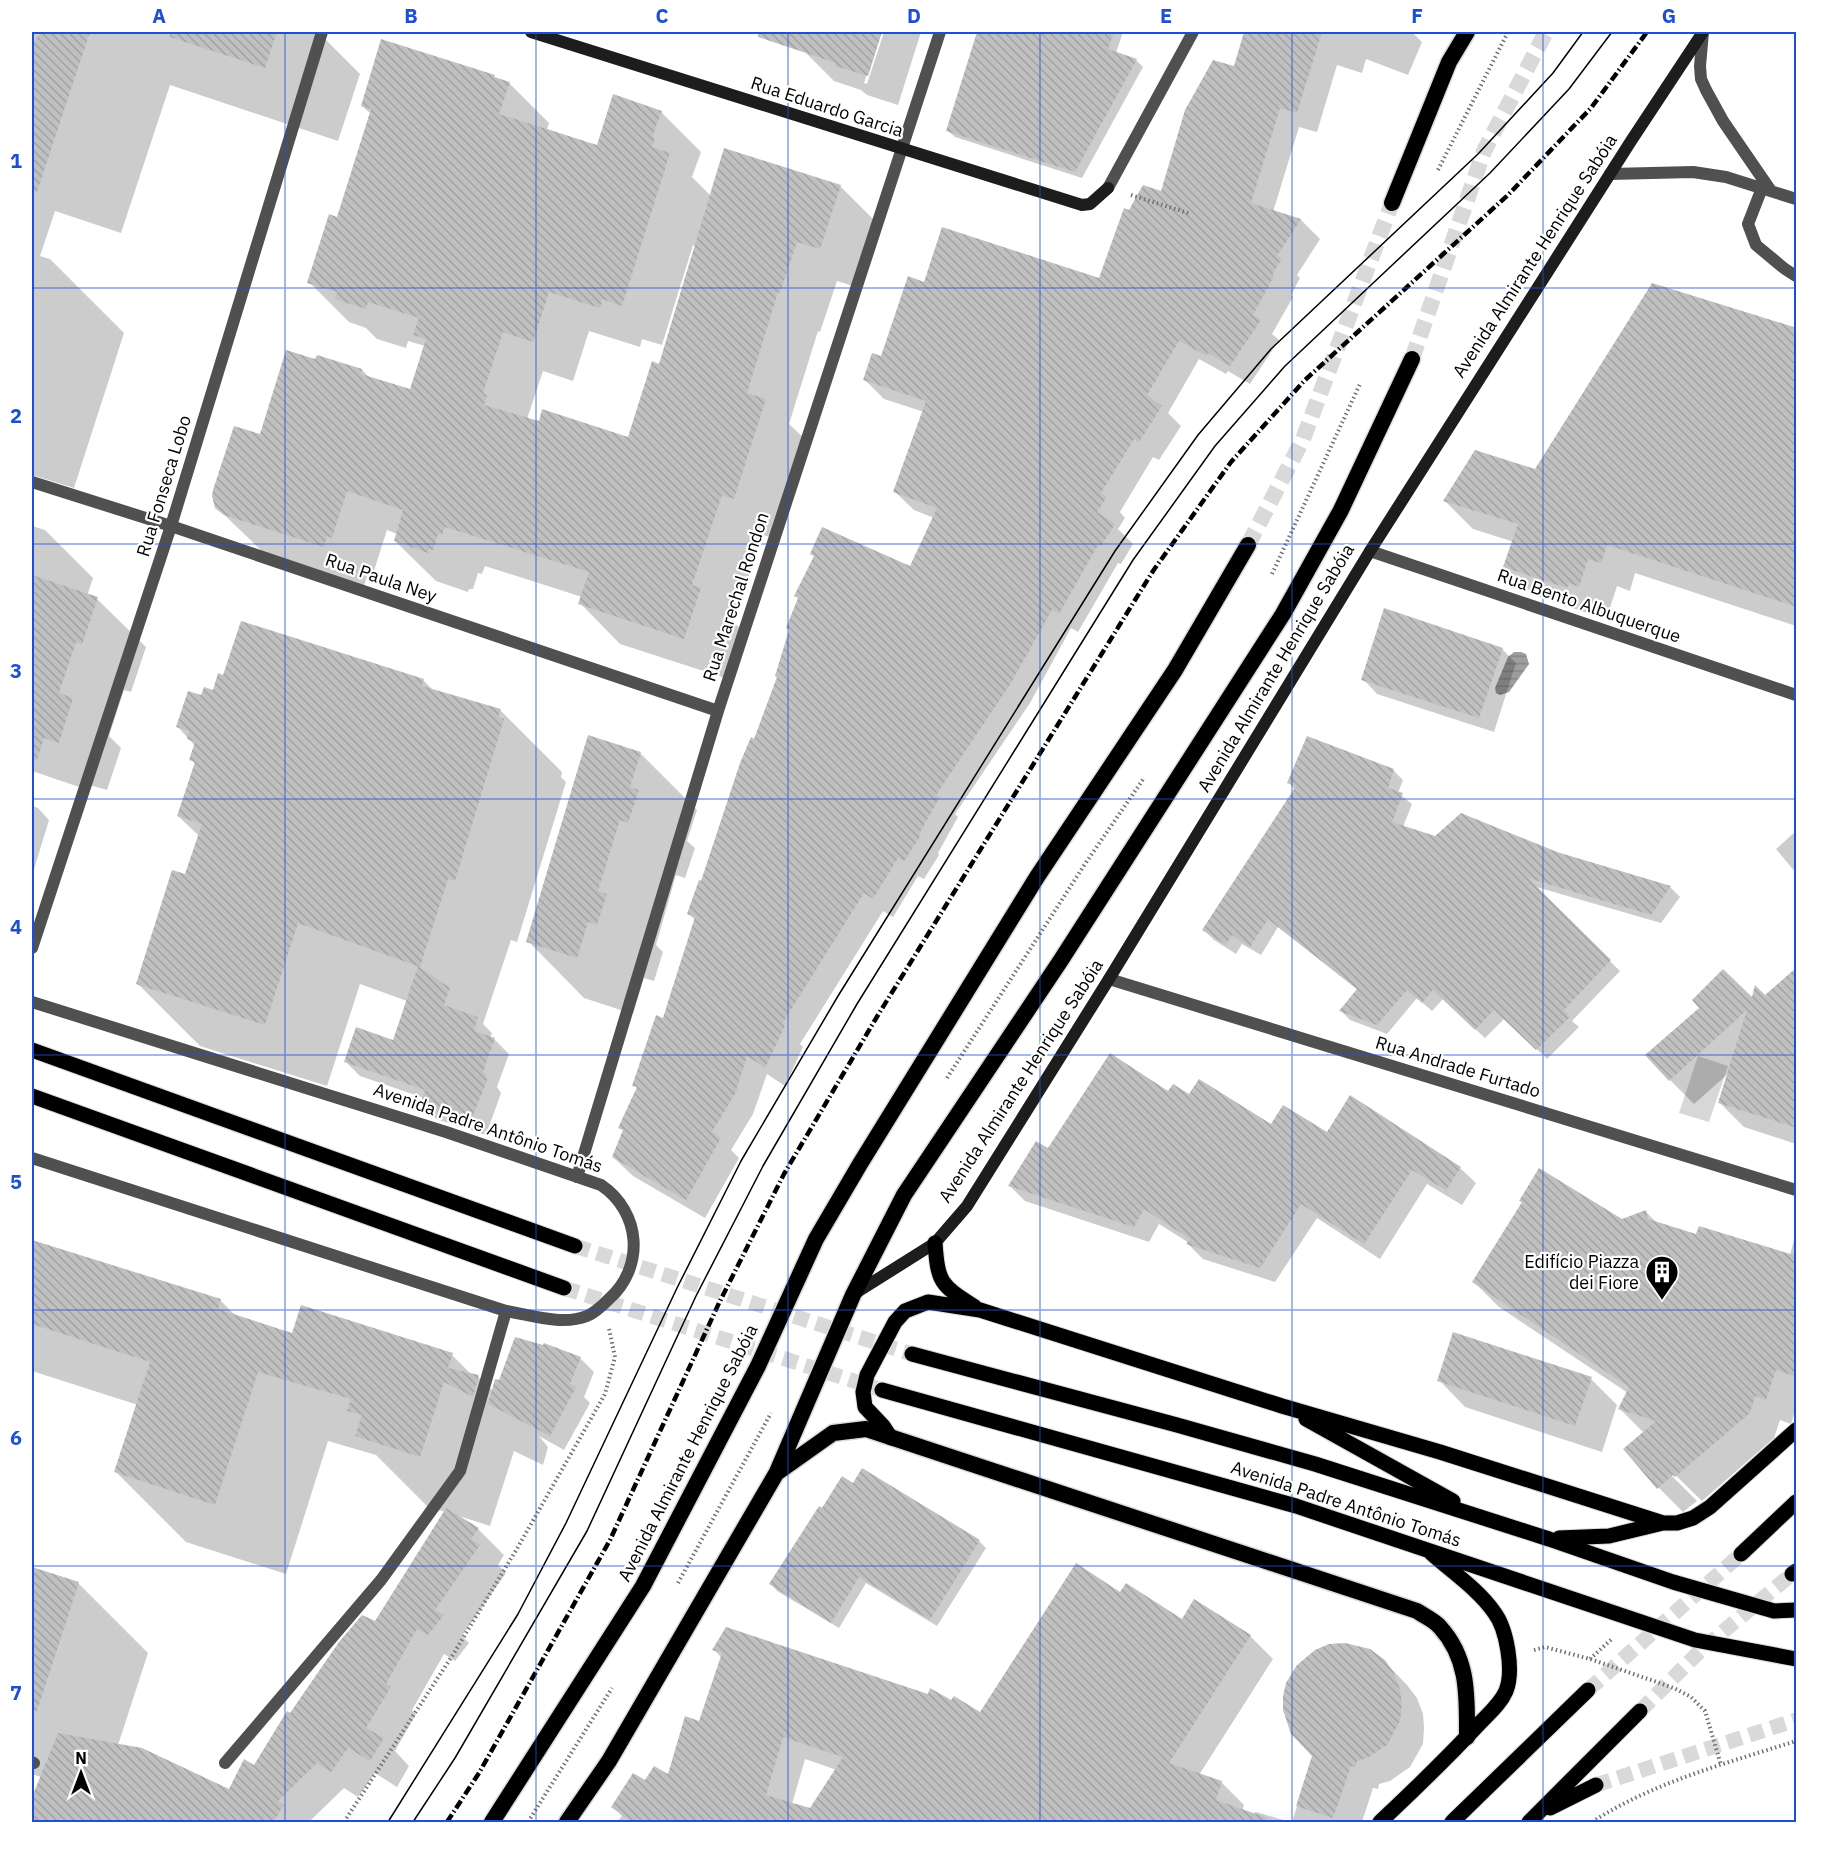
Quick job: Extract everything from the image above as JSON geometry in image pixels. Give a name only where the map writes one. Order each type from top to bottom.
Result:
[{"type":"highway","points":[[1392,203],[1449,62],[1467,32]]},
{"type":"highway","name":"Avenida Almirante Henrique Sabóia","points":[[567,1822],[609,1761],[777,1472],[853,1294],[904,1195],[1061,960],[1283,614],[1341,510],[1412,359]]},
{"type":"highway","name":"Avenida Almirante Henrique Sabóia","points":[[492,1822],[643,1586],[758,1366],[816,1239],[876,1137],[1036,877],[1175,670],[1248,545]]},
{"type":"highway","points":[[777,1472],[833,1433],[866,1429],[1417,1611],[1439,1626],[1458,1654],[1467,1684],[1467,1737]]},
{"type":"main road","name":"Rua Eduardo Garcia","points":[[531,32],[1082,206],[1090,204],[1108,188]]},
{"type":"main road","name":"Avenida Almirante Henrique Sabóia","points":[[853,1294],[935,1243],[967,1206],[1370,551],[1703,32]]},
{"type":"main road","points":[[32,1050],[574,1246]]},
{"type":"main road","points":[[32,1096],[564,1288]]},
{"type":"main road","points":[[935,1243],[937,1271],[944,1285],[980,1310]]},
{"type":"main road","points":[[891,1438],[865,1407],[863,1392],[867,1375],[896,1322],[905,1311],[928,1302],[980,1310],[1663,1523]]},
{"type":"main road","name":"Avenida Padre Antônio Tomás","points":[[912,1354],[1315,1464],[1695,1588],[1774,1611],[1797,1610]]},
{"type":"main road","name":"Avenida Padre Antônio Tomás","points":[[882,1389],[1285,1502],[1695,1640],[1797,1659]]},
{"type":"main road","points":[[1282,1406],[1484,1518]]},
{"type":"main road","points":[[1549,1539],[1609,1536],[1693,1518],[1710,1507],[1797,1430]]},
{"type":"main road","points":[[1741,1554],[1797,1502]]},
{"type":"main road","points":[[1380,1822],[1467,1737],[1501,1700],[1507,1688],[1509,1656],[1504,1630],[1494,1612],[1424,1547]]},
{"type":"main road","points":[[1452,1822],[1588,1690]]},
{"type":"main road","points":[[1533,1819],[1640,1711]]},
{"type":"main road","points":[[1533,1819],[1596,1785]]},
{"type":"street","name":"Rua Fonseca Lobo","points":[[32,948],[171,526],[322,32]]},
{"type":"street","name":"Rua Marechal Rondon","points":[[577,1177],[718,711],[900,148],[940,32]]},
{"type":"street","points":[[1108,188],[1194,32]]},
{"type":"street","points":[[1703,32],[1701,79],[1724,122],[1766,189]]},
{"type":"street","points":[[1610,174],[1693,172],[1726,177],[1797,200]]},
{"type":"street","points":[[1766,189],[1748,225],[1756,245],[1797,276]]},
{"type":"street","name":"Rua Paula Ney","points":[[32,482],[171,526],[718,711]]},
{"type":"street","name":"Rua Bento Albuquerque","points":[[1370,551],[1797,695]]},
{"type":"street","name":"Rua Andrade Furtado","points":[[1109,978],[1797,1190]]},
{"type":"street","name":"Avenida Padre Antônio Tomás","points":[[32,1002],[446,1132],[601,1185],[620,1201],[632,1225],[633,1251],[629,1274],[618,1292],[588,1316],[563,1321],[506,1311],[32,1158]]},
{"type":"street","points":[[225,1763],[381,1580],[460,1471],[506,1311]]},
{"type":"path","points":[[1438,170],[1508,32]]},
{"type":"path","points":[[1108,188],[1191,214]]},
{"type":"path","points":[[344,1822],[454,1653],[518,1547],[605,1394],[615,1357],[604,1304]]},
{"type":"path","points":[[1509,1656],[1545,1647],[1590,1659],[1674,1688],[1690,1697],[1705,1711],[1721,1765]]},
{"type":"path","points":[[1592,1822],[1645,1794],[1721,1765],[1797,1741]]},
{"type":"shaded area","points":[[1514,652],[1526,654],[1529,664],[1509,692],[1500,695],[1496,693],[1495,688],[1508,657]]},
{"type":"shaded area","points":[[1698,1056],[1728,1066],[1709,1122],[1679,1113]]},
{"type":"building","points":[[41,32],[90,32],[37,192],[32,191],[32,45]]},
{"type":"building","points":[[170,32],[277,32],[265,68],[170,37]]},
{"type":"building","points":[[758,32],[882,32],[868,76],[758,37]]},
{"type":"building","points":[[977,32],[1114,32],[1108,49],[1137,59],[1075,172],[946,131]]},
{"type":"building","points":[[1244,32],[1322,32],[1297,113],[1280,108],[1251,203],[1301,219],[1277,256],[1282,258],[1253,315],[1261,320],[1230,366],[1208,353],[1207,356],[1179,341],[1147,395],[1162,406],[1139,442],[1134,439],[1101,493],[1107,497],[1097,512],[1115,524],[1101,546],[1098,545],[1059,614],[1052,610],[1011,683],[936,795],[940,797],[919,834],[921,835],[904,861],[898,858],[873,899],[864,893],[782,1024],[785,1026],[765,1068],[747,1056],[735,1094],[712,1132],[721,1138],[686,1200],[612,1157],[623,1130],[618,1128],[637,1087],[632,1086],[656,1015],[663,1018],[695,917],[687,914],[699,880],[701,881],[740,763],[751,737],[754,739],[777,677],[775,676],[789,630],[786,628],[798,598],[794,596],[814,556],[810,554],[822,527],[910,566],[937,508],[893,492],[926,401],[863,380],[872,353],[881,356],[908,276],[924,282],[942,227],[1099,278],[1124,208],[1129,210],[1143,185],[1161,191],[1185,110],[1213,60],[1234,66]]},
{"type":"building","points":[[381,39],[495,75],[494,77],[510,82],[499,114],[597,145],[613,94],[662,111],[652,137],[655,138],[652,147],[670,153],[622,306],[602,299],[600,308],[549,292],[533,342],[503,332],[483,393],[487,395],[484,405],[539,421],[542,409],[628,437],[652,361],[659,364],[724,148],[841,185],[820,249],[797,242],[780,293],[778,292],[747,393],[766,399],[734,499],[722,495],[692,585],[701,588],[684,639],[578,604],[589,572],[445,527],[442,535],[438,534],[433,550],[429,549],[428,553],[394,541],[403,510],[347,491],[332,538],[327,536],[324,547],[224,515],[215,508],[213,490],[234,426],[260,434],[286,350],[315,359],[317,355],[362,369],[361,374],[410,389],[426,339],[413,335],[419,318],[368,302],[366,309],[335,299],[337,292],[307,283],[329,214],[337,217],[371,109],[361,106]]},
{"type":"building","points":[[1652,283],[1797,328],[1797,607],[1607,545],[1601,563],[1588,559],[1579,587],[1569,583],[1567,588],[1503,567],[1518,524],[1443,501],[1475,450],[1535,469]]},
{"type":"building","points":[[32,575],[98,597],[82,645],[76,642],[59,693],[73,698],[59,743],[44,738],[37,760],[32,759]]},
{"type":"building","points":[[1384,608],[1503,648],[1479,718],[1361,680]]},
{"type":"building","points":[[241,621],[424,679],[422,686],[501,709],[498,717],[504,719],[455,881],[448,879],[420,967],[298,923],[265,1025],[136,984],[172,870],[185,874],[202,824],[177,816],[195,762],[189,760],[195,742],[187,739],[189,731],[176,727],[188,691],[201,695],[204,687],[213,690],[218,673],[223,675]]},
{"type":"building","points":[[588,735],[641,752],[630,787],[639,790],[628,823],[620,820],[598,891],[607,894],[597,925],[588,922],[577,958],[526,942]]},
{"type":"building","points":[[1307,736],[1394,769],[1388,788],[1403,793],[1392,822],[1435,836],[1461,813],[1557,852],[1671,886],[1651,915],[1528,878],[1611,960],[1564,1010],[1570,1017],[1536,1050],[1494,1010],[1475,1030],[1433,990],[1422,1003],[1407,990],[1377,1025],[1339,1011],[1357,989],[1268,919],[1250,947],[1232,935],[1226,945],[1202,930],[1296,786],[1287,783]]},
{"type":"building","points":[[418,966],[450,988],[444,1005],[478,1017],[474,1031],[495,1038],[483,1072],[488,1078],[471,1121],[420,1105],[425,1090],[344,1062],[356,1027],[393,1040]]},
{"type":"building","points":[[1797,967],[1797,1128],[1718,1103],[1747,1010],[1669,1081],[1645,1055],[1699,1008],[1692,1000],[1723,969],[1752,997],[1755,985],[1765,995]]},
{"type":"building","points":[[1110,1053],[1168,1091],[1173,1084],[1189,1094],[1199,1079],[1271,1124],[1283,1105],[1327,1132],[1350,1095],[1461,1167],[1446,1190],[1412,1170],[1364,1244],[1301,1204],[1260,1268],[1186,1244],[1190,1239],[1144,1209],[1134,1227],[1008,1186],[1036,1141],[1048,1148]]},
{"type":"building","points":[[1539,1168],[1622,1219],[1646,1210],[1648,1219],[1696,1234],[1699,1226],[1797,1256],[1797,1377],[1776,1370],[1766,1400],[1755,1396],[1750,1413],[1675,1477],[1673,1475],[1657,1489],[1623,1449],[1656,1421],[1618,1409],[1629,1387],[1472,1282],[1522,1202],[1519,1201]]},
{"type":"building","points":[[32,1240],[221,1299],[218,1309],[292,1333],[301,1305],[453,1353],[448,1368],[479,1375],[473,1397],[444,1382],[420,1457],[355,1436],[362,1415],[347,1411],[351,1399],[258,1372],[215,1505],[114,1472],[150,1362],[32,1324]]},
{"type":"building","points":[[1453,1332],[1592,1377],[1575,1426],[1437,1381]]},
{"type":"building","points":[[515,1337],[543,1345],[544,1343],[581,1357],[570,1384],[576,1387],[550,1436],[488,1404],[495,1379],[499,1380]]},
{"type":"building","points":[[862,1468],[980,1540],[930,1620],[859,1577],[831,1623],[769,1584],[819,1506],[822,1508],[842,1476],[853,1483]]},
{"type":"building","points":[[446,1508],[479,1528],[471,1539],[480,1545],[435,1610],[444,1615],[428,1635],[417,1629],[386,1684],[391,1687],[366,1728],[384,1738],[370,1761],[348,1748],[331,1772],[317,1763],[278,1801],[284,1805],[273,1822],[32,1822],[32,1797],[58,1733],[142,1748],[229,1789],[244,1759],[254,1765],[287,1711],[290,1713],[339,1642],[362,1615],[375,1621]]},
{"type":"building","points":[[1076,1563],[1120,1592],[1126,1583],[1182,1619],[1194,1599],[1251,1635],[1169,1763],[1222,1781],[1216,1800],[1268,1818],[1267,1822],[632,1822],[611,1807],[633,1773],[645,1780],[654,1766],[668,1774],[685,1716],[699,1721],[722,1653],[712,1650],[726,1627],[928,1694],[930,1688],[951,1700],[954,1696],[980,1712]],"holes":[[[783,1737],[843,1757],[810,1808],[766,1795]]]},
{"type":"building","points":[[32,1567],[79,1582],[37,1711],[32,1710]]},
{"type":"building","points":[[1345,1643],[1370,1649],[1385,1660],[1394,1673],[1400,1689],[1402,1704],[1400,1721],[1387,1745],[1367,1758],[1357,1761],[1355,1767],[1351,1766],[1333,1818],[1296,1806],[1312,1756],[1291,1734],[1283,1710],[1283,1696],[1286,1683],[1297,1665],[1315,1650],[1329,1644]]},
{"type":"tunnel","points":[[1412,359],[1484,151],[1546,32]]},
{"type":"tunnel","points":[[1248,545],[1303,439],[1392,203]]},
{"type":"tunnel","points":[[575,1246],[912,1354]]},
{"type":"tunnel","points":[[564,1288],[882,1390]]},
{"type":"tunnel","points":[[1588,1690],[1741,1554]]},
{"type":"tunnel","points":[[1640,1711],[1701,1650],[1792,1574]]},
{"type":"tunnel","points":[[1596,1785],[1796,1720]]},
{"type":"tram line","points":[[388,1822],[518,1614],[566,1523],[677,1288],[741,1161],[838,996],[1115,551],[1198,435],[1271,349],[1478,154],[1553,73],[1583,32]]},
{"type":"tram line","points":[[413,1822],[455,1758],[587,1531],[696,1296],[763,1166],[857,1004],[1133,560],[1215,446],[1285,366],[1490,173],[1569,89],[1612,32]]},
{"type":"railway","points":[[447,1822],[479,1773],[610,1540],[719,1303],[784,1174],[878,1015],[1153,571],[1231,462],[1305,380],[1508,195],[1591,108],[1647,32]]},
{"type":"place","name":"Edifício Piazza dei Fiore","points":[[1662,1301]]}]
